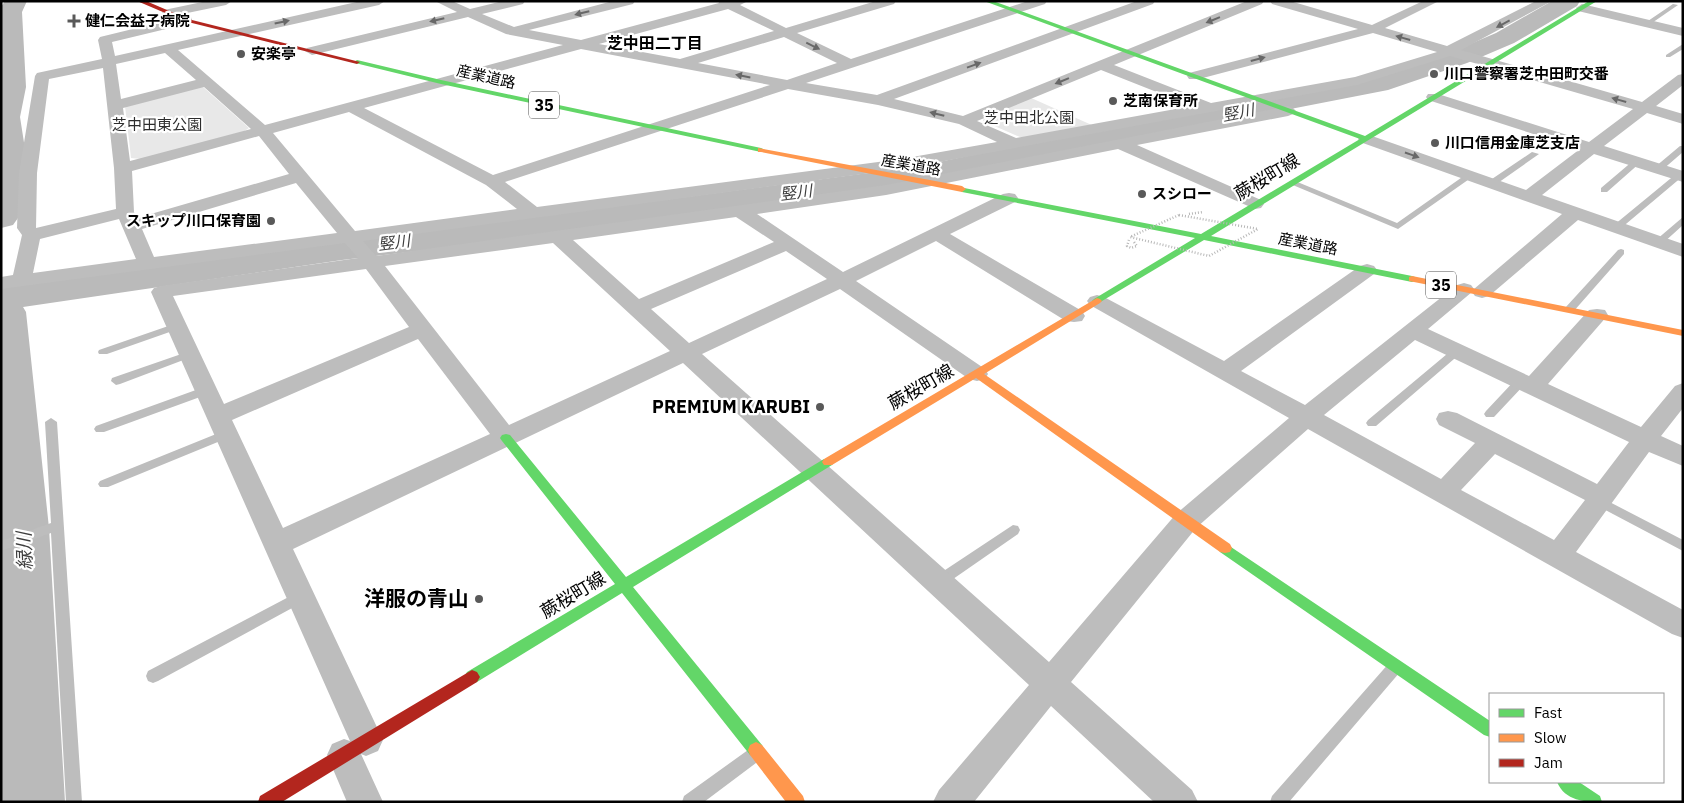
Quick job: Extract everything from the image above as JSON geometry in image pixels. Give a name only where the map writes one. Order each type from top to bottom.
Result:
[{"type":"main road","name":"産業道路","points":[[140,1],[186,20],[441,82],[652,128],[855,170],[1010,198],[1200,238],[1683,333]]},
{"type":"main road","points":[[987,1],[1366,139]]},
{"type":"main road","name":"蕨桜町線","points":[[266,802],[814,470],[1074,316],[1255,204],[1366,139],[1484,62],[1580,5]]},
{"type":"main road","points":[[977,374],[1186,521],[1489,729]]},
{"type":"main road","points":[[506,438],[797,802]]},
{"type":"main road","points":[[1568,783],[1594,802]]},
{"type":"street","points":[[168,13],[226,1]]},
{"type":"street","points":[[320,1],[338,10]]},
{"type":"street","points":[[31,236],[26,228],[28,173],[42,76],[379,1]]},
{"type":"street","points":[[441,1],[511,31],[878,100],[964,121],[1015,144]]},
{"type":"street","points":[[312,51],[519,1]]},
{"type":"street","points":[[511,31],[629,1]]},
{"type":"street","points":[[681,63],[890,1]]},
{"type":"street","points":[[492,181],[1041,1]]},
{"type":"street","points":[[878,100],[1150,1]]},
{"type":"street","points":[[964,121],[1258,1]]},
{"type":"street","points":[[1276,1],[1683,119]]},
{"type":"street","points":[[1405,1],[1428,4]]},
{"type":"street","points":[[10,282],[855,170],[1260,101],[1357,81],[1452,52],[1546,1]]},
{"type":"street","points":[[123,168],[583,45],[731,2],[787,33],[848,63]]},
{"type":"street","points":[[1194,76],[1372,29],[1428,4]]},
{"type":"street","points":[[1580,5],[1683,32]]},
{"type":"street","points":[[147,263],[128,219],[110,61],[105,40],[186,20]]},
{"type":"street","points":[[167,47],[262,130],[370,261],[506,438]]},
{"type":"street","points":[[1101,66],[1210,108]]},
{"type":"street","points":[[1529,196],[1683,78]]},
{"type":"street","points":[[115,105],[207,82]]},
{"type":"street","points":[[1433,97],[1681,176]]},
{"type":"street","points":[[350,106],[492,181],[532,212]]},
{"type":"street","points":[[365,802],[355,747],[300,597],[161,292],[370,261],[886,190],[1285,110]]},
{"type":"street","points":[[1366,139],[1683,251]]},
{"type":"street","points":[[1118,143],[1255,204]]},
{"type":"street","points":[[31,236],[128,219],[300,176]]},
{"type":"street","points":[[276,544],[686,354],[1010,198]]},
{"type":"street","points":[[739,210],[977,374]]},
{"type":"street","points":[[951,802],[1186,521],[1306,417],[1414,331],[1473,291],[1576,212]]},
{"type":"street","points":[[937,234],[1074,316]]},
{"type":"street","points":[[556,235],[1180,802]]},
{"type":"street","points":[[10,282],[31,236]]},
{"type":"street","points":[[636,308],[788,243]]},
{"type":"street","points":[[1224,372],[1367,270]]},
{"type":"street","points":[[1097,301],[1683,626]]},
{"type":"street","points":[[1527,384],[1597,316]]},
{"type":"street","points":[[223,425],[422,329]]},
{"type":"street","points":[[1414,331],[1683,457]]},
{"type":"street","points":[[1558,556],[1683,391]]},
{"type":"street","points":[[1448,419],[1600,499]]},
{"type":"street","points":[[1443,493],[1492,441]]},
{"type":"lane","points":[[1647,24],[1675,5]]},
{"type":"lane","points":[[1668,56],[1683,46]]},
{"type":"lane","points":[[1658,169],[1683,148]]},
{"type":"lane","points":[[1492,183],[1535,154]]},
{"type":"lane","points":[[1604,190],[1637,162]]},
{"type":"lane","points":[[1292,183],[1398,226],[1471,175]]},
{"type":"lane","points":[[1617,227],[1681,176]]},
{"type":"lane","points":[[1659,242],[1683,220]]},
{"type":"lane","points":[[1569,310],[1621,252]]},
{"type":"lane","points":[[103,352],[177,326]]},
{"type":"lane","points":[[1372,423],[1457,351]]},
{"type":"lane","points":[[116,381],[190,354]]},
{"type":"lane","points":[[1490,414],[1527,384]]},
{"type":"lane","points":[[100,429],[206,390]]},
{"type":"lane","points":[[51,422],[74,802]]},
{"type":"lane","points":[[104,484],[223,425]]},
{"type":"lane","points":[[1600,499],[1683,546]]},
{"type":"lane","points":[[1,546],[57,526]]},
{"type":"lane","points":[[938,582],[1013,530]]},
{"type":"lane","points":[[153,676],[300,597]]},
{"type":"lane","points":[[1278,802],[1396,665]]},
{"type":"lane","points":[[690,802],[757,752]]},
{"type":"lane","points":[[1560,802],[1568,783]]},
{"type":"path","points":[[1130,237],[1208,256],[1258,229],[1179,215],[1130,237],[1127,246],[1135,248],[1134,242]]},
{"type":"green space","name":"芝中田東公園","points":[[202,86],[249,128],[243,132],[141,159],[131,158],[125,106]]},
{"type":"green space","name":"芝中田北公園","points":[[1029,97],[1094,126],[1029,138],[1020,137],[983,121],[985,115]]},
{"type":"shaded area","points":[[24,293],[17,314],[1,316],[1,296]]},
{"type":"waterway","name":"緑川","points":[[1,218],[10,149],[6,117],[12,87],[10,12],[16,1]]},
{"type":"waterway","name":"竪川","points":[[1,299],[342,249],[510,230],[914,177],[1143,129],[1378,84],[1458,58],[1505,38],[1569,1]]},
{"type":"waterway","name":"緑川","points":[[1,303],[6,312],[24,528],[33,802]]},
{"type":"traffic: fast","points":[[987,1],[1366,139]]},
{"type":"traffic: fast","points":[[1097,301],[1594,1]]},
{"type":"traffic: fast","points":[[357,62],[441,82],[761,150]]},
{"type":"traffic: fast","points":[[962,189],[1412,279]]},
{"type":"traffic: fast","points":[[506,438],[756,750]]},
{"type":"traffic: fast","points":[[472,677],[828,462]]},
{"type":"traffic: fast","points":[[1225,548],[1489,729]]},
{"type":"traffic: fast","points":[[1566,783],[1594,802]]},
{"type":"traffic: slow","points":[[761,150],[962,189]]},
{"type":"traffic: slow","points":[[1412,279],[1683,333]]},
{"type":"traffic: slow","points":[[828,462],[1097,301]]},
{"type":"traffic: slow","points":[[977,374],[1225,548]]},
{"type":"traffic: slow","points":[[756,750],[797,802]]},
{"type":"traffic: jam","points":[[140,1],[186,20],[357,62]]},
{"type":"traffic: jam","points":[[266,802],[472,677]]},
{"type":"place","name":"健仁会益子病院","points":[[74,21]]},
{"type":"place","name":"安楽亭","points":[[241,54]]},
{"type":"place","name":"川口警察署芝中田町交番","points":[[1434,74]]},
{"type":"place","name":"芝南保育所","points":[[1113,101]]},
{"type":"place","name":"川口信用金庫芝支店","points":[[1435,143]]},
{"type":"place","name":"スシロー","points":[[1142,194]]},
{"type":"place","name":"スキップ川口保育園","points":[[271,221]]},
{"type":"place","name":"PREMIUM KARUBI","points":[[820,407]]},
{"type":"place","name":"洋服の青山","points":[[479,599]]},
{"type":"district","name":"芝中田二丁目","points":[[655,43]]}]
